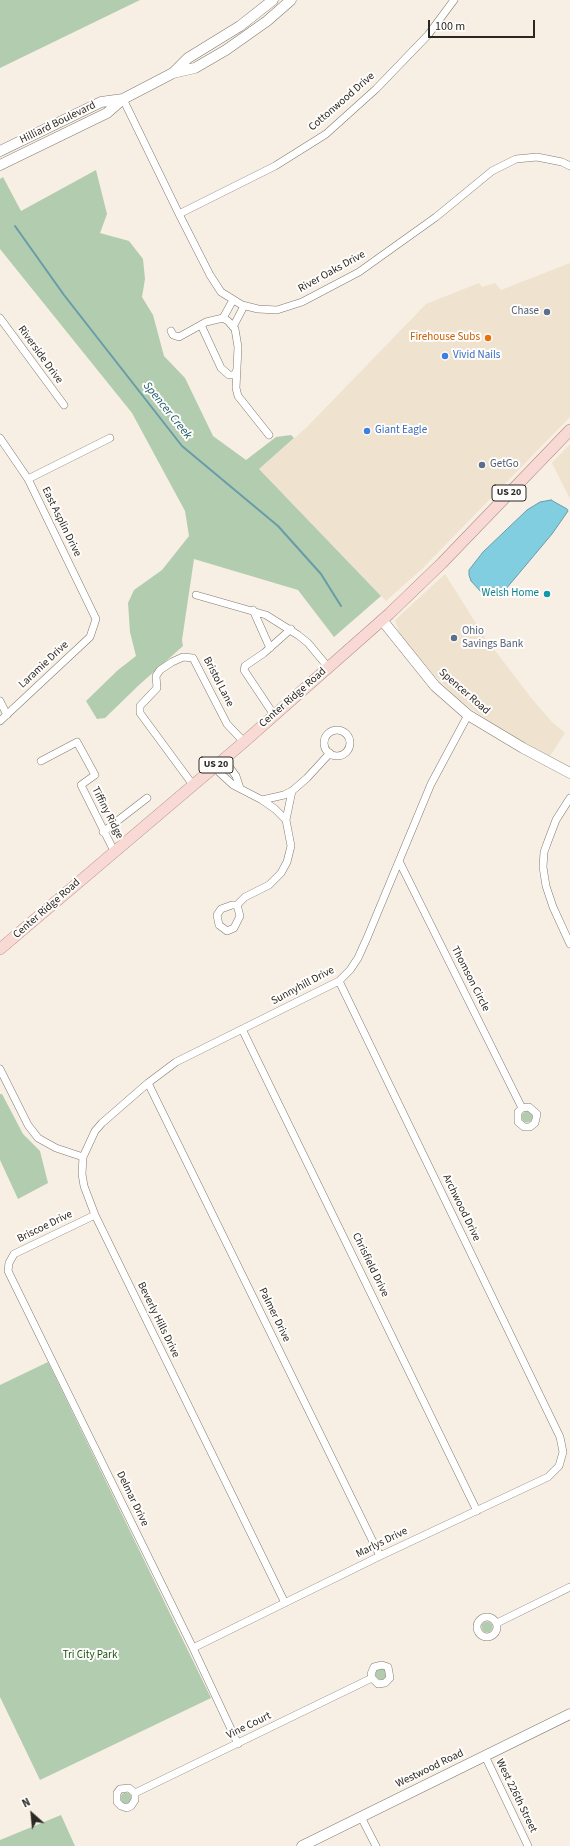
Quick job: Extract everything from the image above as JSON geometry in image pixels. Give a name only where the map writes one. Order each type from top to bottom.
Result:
[{"type":"main road","name":"Hilliard Boulevard","points":[[173,73],[188,58],[240,26],[273,0]]},
{"type":"main road","name":"Hilliard Boulevard","points":[[0,165],[107,113],[123,99],[173,73],[195,68],[226,50],[267,20],[291,0]]},
{"type":"main road","name":"Hilliard Boulevard","points":[[0,151],[100,102],[123,99]]},
{"type":"main road","name":"Center Ridge Road","points":[[0,949],[244,742],[382,620],[442,563],[570,430]]},
{"type":"main road","name":"Spencer Road","points":[[382,620],[435,686],[468,715],[516,744],[570,772]]},
{"type":"main road","name":"Westwood Road","points":[[302,1846],[570,1714]]},
{"type":"street","name":"Cottonwood Drive","points":[[178,214],[275,166],[326,134],[382,83],[428,35],[454,0]]},
{"type":"street","name":"River Oaks Drive","points":[[123,99],[178,214],[210,275],[221,292],[244,306],[277,310],[302,302],[359,272],[436,217],[492,171],[516,159],[537,157],[562,162],[570,166]]},
{"type":"street","points":[[171,331],[173,335],[179,337],[201,325],[223,318],[233,300]]},
{"type":"street","points":[[233,327],[244,306]]},
{"type":"street","name":"Riverside Drive","points":[[0,318],[64,405]]},
{"type":"street","points":[[223,318],[235,329],[238,347],[236,388],[238,396],[269,435]]},
{"type":"street","points":[[201,325],[221,368],[229,375],[234,374],[237,370]]},
{"type":"street","name":"East Asplin Drive","points":[[0,438],[28,479],[96,619]]},
{"type":"street","points":[[28,479],[110,438]]},
{"type":"street","points":[[196,595],[253,610],[266,615],[291,629],[308,644],[328,667]]},
{"type":"street","points":[[253,610],[270,648]]},
{"type":"street","name":"Laramie Drive","points":[[0,721],[90,637],[96,619]]},
{"type":"street","points":[[274,715],[244,670],[245,666],[270,648],[291,629]]},
{"type":"street","name":"Bristol Lane","points":[[193,785],[140,713],[140,706],[157,688],[156,676],[160,670],[183,658],[193,658],[227,724],[244,742]]},
{"type":"street","points":[[0,701],[7,715]]},
{"type":"street","name":"Sunnyhill Drive","points":[[83,1157],[95,1131],[148,1083],[176,1062],[339,981],[350,970],[358,958],[432,784],[468,715]]},
{"type":"street","name":"Tiffiny Ridge","points":[[41,761],[77,742],[95,775],[80,785],[114,851]]},
{"type":"street","points":[[262,800],[284,795],[292,791],[307,778],[330,753]]},
{"type":"street","points":[[219,763],[218,772],[240,788],[276,809],[286,820]]},
{"type":"street","points":[[237,905],[244,897],[269,885],[281,873],[287,862],[291,846],[286,820],[292,791]]},
{"type":"street","points":[[103,832],[146,798]]},
{"type":"street","points":[[570,798],[556,820],[544,852],[543,867],[546,886],[552,907],[570,944]]},
{"type":"street","name":"Thomson Circle","points":[[399,861],[522,1108]]},
{"type":"street","name":"Archwood Drive","points":[[339,981],[557,1430],[562,1445]]},
{"type":"street","name":"Chrisfield Drive","points":[[242,1029],[478,1511]]},
{"type":"street","points":[[0,1069],[28,1125],[38,1138],[56,1148],[83,1157]]},
{"type":"street","name":"Palmer Drive","points":[[148,1083],[380,1556]]},
{"type":"street","name":"Beverly Hills Drive","points":[[83,1157],[82,1170],[84,1186],[95,1214],[284,1603]]},
{"type":"street","name":"Briscoe Drive","points":[[9,1263],[14,1254],[95,1214]]},
{"type":"street","name":"Delmar Drive","points":[[9,1263],[8,1271],[10,1277],[193,1648],[238,1744]]},
{"type":"street","name":"Marlys Drive","points":[[193,1648],[380,1556],[548,1477],[558,1466],[563,1452],[562,1445]]},
{"type":"street","points":[[497,1623],[570,1587]]},
{"type":"street","name":"Vine Court","points":[[136,1793],[372,1678]]},
{"type":"street","name":"West 226th Street","points":[[485,1756],[528,1846]]},
{"type":"street","points":[[361,1816],[376,1846]]},
{"type":"shaded area","points":[[570,263],[570,417],[422,569],[386,601],[259,469],[307,427],[426,304],[479,283],[482,287],[495,283],[501,290]]},
{"type":"shaded area","points":[[570,444],[570,499],[552,463]]},
{"type":"shaded area","points":[[445,574],[484,636],[532,699],[552,722],[565,733],[550,756],[499,730],[456,697],[433,674],[400,634],[395,620]]},
{"type":"green space","points":[[0,0],[140,0],[0,68]]},
{"type":"green space","points":[[96,170],[107,214],[100,233],[129,241],[143,259],[145,279],[142,297],[153,315],[164,356],[185,378],[213,436],[246,460],[276,437],[291,435],[294,438],[259,469],[381,596],[334,637],[298,590],[194,559],[182,640],[183,646],[105,718],[97,719],[86,701],[118,670],[136,656],[130,632],[128,603],[134,590],[162,570],[189,536],[185,511],[132,413],[0,249],[0,179],[3,177],[21,211]]},
{"type":"green space","points":[[0,1094],[2,1094],[23,1134],[40,1151],[48,1183],[18,1199],[0,1160]]},
{"type":"green space","points":[[527,1111],[531,1113],[533,1117],[531,1121],[527,1123],[523,1121],[521,1117],[523,1113]]},
{"type":"green space","name":"Tri City Park","points":[[48,1362],[211,1698],[40,1780],[0,1697],[0,1385]]},
{"type":"green space","points":[[487,1621],[491,1623],[493,1627],[491,1631],[487,1633],[483,1631],[481,1627],[483,1623]]},
{"type":"green space","points":[[381,1668],[385,1670],[387,1674],[385,1678],[381,1680],[377,1678],[375,1674],[377,1670]]},
{"type":"green space","points":[[126,1792],[130,1794],[132,1798],[130,1802],[126,1804],[122,1802],[120,1798],[122,1794]]},
{"type":"green space","points":[[61,1815],[75,1846],[0,1846],[0,1840]]},
{"type":"water","points":[[551,500],[568,511],[552,534],[505,590],[488,596],[483,594],[471,581],[469,570],[483,552],[527,510],[540,502]]},
{"type":"waterway","name":"Spencer Creek","points":[[15,226],[64,295],[182,446],[278,526],[321,574],[341,606]]},
{"type":"place","name":"Chase","points":[[547,312]]},
{"type":"place","name":"Firehouse Subs","points":[[488,338]]},
{"type":"place","name":"Vivid Nails","points":[[445,356]]},
{"type":"place","name":"Giant Eagle","points":[[367,431]]},
{"type":"place","name":"GetGo","points":[[482,465]]},
{"type":"place","name":"Welsh Home","points":[[547,594]]},
{"type":"place","name":"Ohio Savings Bank","points":[[454,638]]}]
